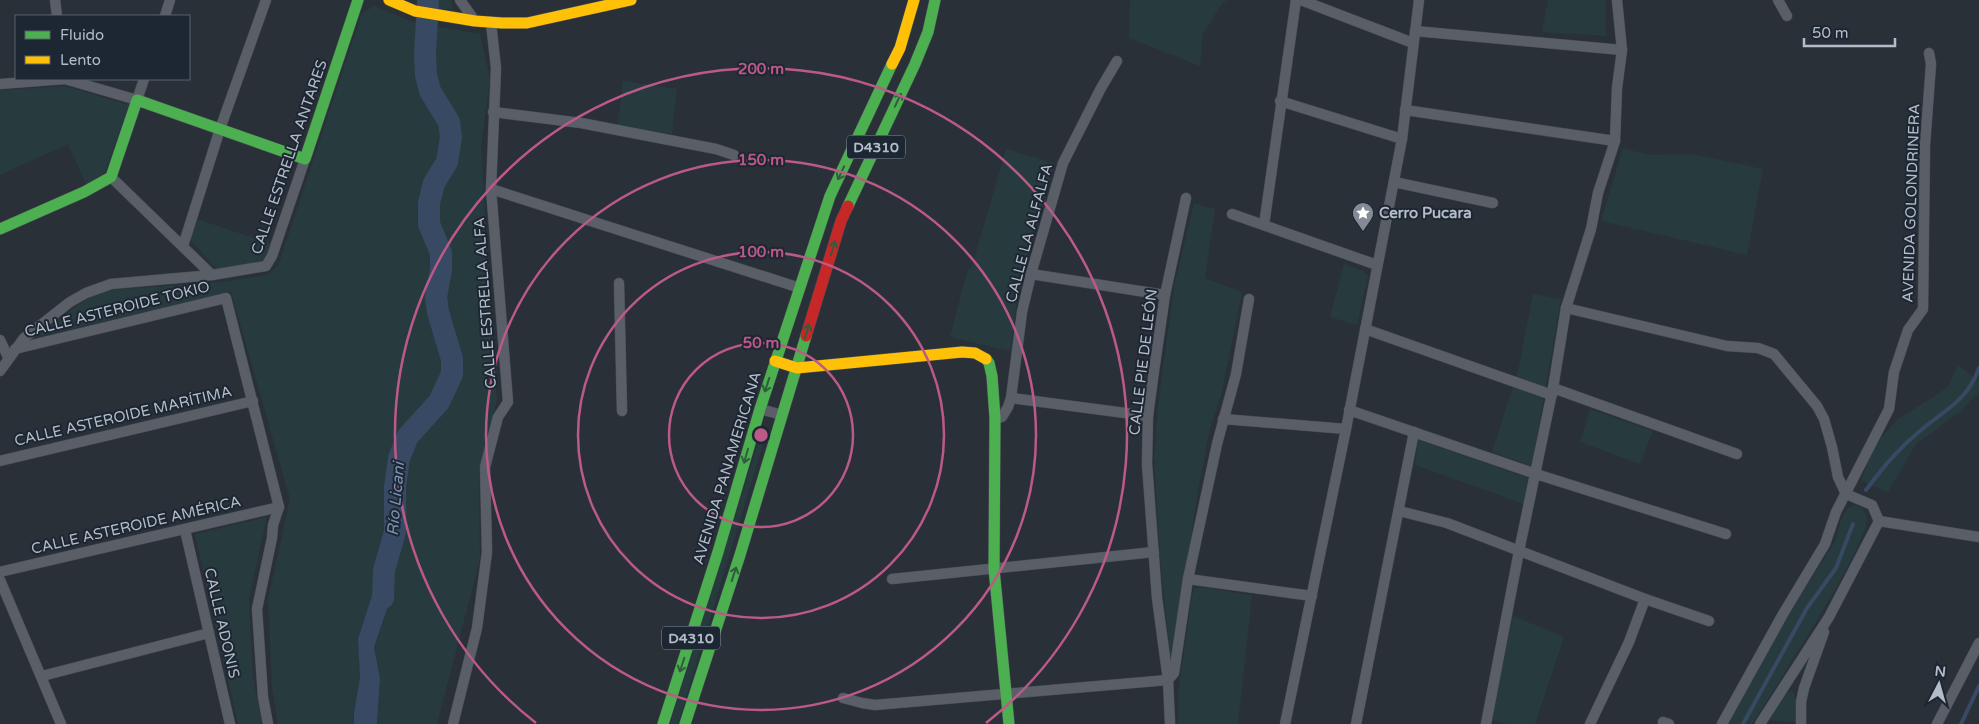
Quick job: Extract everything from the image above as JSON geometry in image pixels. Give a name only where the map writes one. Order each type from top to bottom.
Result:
[{"type":"main road","name":"CALLE ESTRELLA ANTARES","points":[[305,159],[358,0]]},
{"type":"main road","points":[[390,0],[415,11],[491,23],[528,23],[631,0]]},
{"type":"main road","name":"AVENIDA PANAMERICANA","points":[[663,724],[718,552],[760,409],[830,196],[900,48],[914,0]]},
{"type":"main road","name":"D4310","points":[[685,724],[740,555],[841,220],[915,64],[928,32],[935,0]]},
{"type":"main road","points":[[0,229],[84,192],[111,177],[137,100],[305,159]]},
{"type":"main road","points":[[775,362],[797,368],[962,352],[975,353],[984,357],[990,363],[995,418],[994,569],[1009,724]]},
{"type":"street","points":[[55,0],[57,15]]},
{"type":"street","points":[[165,15],[170,0]]},
{"type":"street","points":[[183,246],[220,129],[266,0]]},
{"type":"street","points":[[460,0],[475,21]]},
{"type":"street","points":[[1264,225],[1280,101],[1296,0]]},
{"type":"street","points":[[1301,0],[1413,44]]},
{"type":"street","points":[[1285,724],[1350,410],[1402,139],[1419,0]]},
{"type":"street","points":[[1486,724],[1552,392],[1566,308],[1591,229],[1598,193],[1615,141],[1617,88],[1622,50],[1617,0]]},
{"type":"street","points":[[1778,0],[1787,16]]},
{"type":"street","name":"CALLE ESTRELLA ALFA","points":[[453,724],[477,628],[487,552],[485,468],[498,417],[508,402],[491,189],[496,68],[491,23]]},
{"type":"street","points":[[1415,31],[1622,50]]},
{"type":"street","name":"AVENIDA GOLONDRINERA","points":[[1722,724],[1783,614],[1825,544],[1836,512],[1889,409],[1894,372],[1908,330],[1923,309],[1925,145],[1931,64],[1929,53]]},
{"type":"street","name":"CALLE LA ALFALFA","points":[[995,418],[1002,417],[1011,398],[1022,312],[1063,163],[1101,88],[1117,61]]},
{"type":"street","points":[[0,84],[52,80]]},
{"type":"street","points":[[68,80],[137,100],[144,80]]},
{"type":"street","points":[[1280,101],[1402,139]]},
{"type":"street","points":[[1405,110],[1615,141]]},
{"type":"street","points":[[493,112],[581,124],[716,149],[734,155]]},
{"type":"street","name":"CALLE ESTRELLA ANTARES","points":[[0,371],[24,338],[70,302],[86,293],[111,284],[212,275],[266,266],[272,256],[305,159]]},
{"type":"street","points":[[111,177],[212,275]]},
{"type":"street","points":[[1394,182],[1493,203]]},
{"type":"street","points":[[491,189],[800,288]]},
{"type":"street","name":"CALLE PIE DE LEÓN","points":[[1170,724],[1168,680],[1157,598],[1147,464],[1148,416],[1166,294],[1186,198]]},
{"type":"street","points":[[1232,214],[1377,265]]},
{"type":"street","points":[[1031,274],[1166,294]]},
{"type":"street","points":[[619,283],[622,411]]},
{"type":"street","name":"CALLE ASTEROIDE TOKIO","points":[[15,349],[226,298],[253,401]]},
{"type":"street","points":[[843,698],[862,704],[875,705],[1168,680],[1174,673],[1188,579],[1223,419],[1236,374],[1249,300]]},
{"type":"street","points":[[1566,308],[1727,346],[1758,348],[1774,354],[1817,406],[1824,419],[1838,477],[1846,494],[1872,505],[1879,521]]},
{"type":"street","points":[[1365,329],[1737,454]]},
{"type":"street","points":[[0,340],[8,358]]},
{"type":"street","points":[[1011,398],[1148,416]]},
{"type":"street","points":[[253,401],[279,507],[273,525],[257,609],[263,697],[268,724]]},
{"type":"street","name":"CALLE ASTEROIDE MARÍTIMA","points":[[0,461],[253,401]]},
{"type":"street","points":[[760,409],[782,415]]},
{"type":"street","points":[[1350,410],[1536,474],[1726,534]]},
{"type":"street","points":[[1223,419],[1346,429]]},
{"type":"street","points":[[1357,723],[1414,432]]},
{"type":"street","name":"CALLE ASTEROIDE AMÉRICA","points":[[0,572],[279,507]]},
{"type":"street","points":[[1399,511],[1447,523],[1645,599],[1709,621]]},
{"type":"street","points":[[1879,521],[1979,537]]},
{"type":"street","points":[[1760,724],[1829,617],[1879,521]]},
{"type":"street","name":"CALLE ADONIS","points":[[185,530],[230,724]]},
{"type":"street","points":[[892,579],[1154,552]]},
{"type":"street","points":[[1188,579],[1312,596]]},
{"type":"street","points":[[0,580],[62,724]]},
{"type":"street","points":[[1590,724],[1629,642],[1645,599]]},
{"type":"street","points":[[1801,724],[1801,702],[1804,688],[1829,617]]},
{"type":"street","points":[[42,676],[209,633]]},
{"type":"street","points":[[1938,724],[1979,643]]},
{"type":"green space","points":[[435,0],[450,0],[453,9],[439,9]]},
{"type":"green space","points":[[1130,0],[1227,0],[1221,5],[1203,34],[1200,66],[1129,38]]},
{"type":"green space","points":[[1548,0],[1605,0],[1606,36],[1542,32]]},
{"type":"green space","points":[[374,6],[413,22],[480,34],[490,79],[481,146],[485,209],[484,249],[497,400],[479,469],[480,559],[437,724],[377,724],[380,678],[374,647],[388,606],[391,566],[369,606],[358,639],[360,677],[354,724],[278,724],[272,689],[268,599],[290,499],[231,292],[32,338],[94,294],[107,290],[221,282],[267,275],[278,266],[362,13]]},
{"type":"green space","points":[[623,81],[677,89],[672,134],[618,125]]},
{"type":"green space","points":[[65,86],[129,105],[104,175],[86,184],[68,144],[0,175],[0,90]]},
{"type":"green space","points":[[1623,148],[1649,155],[1693,154],[1763,169],[1747,255],[1601,221]]},
{"type":"green space","points":[[1006,149],[1054,163],[1019,286],[1010,351],[950,337],[967,272],[972,266]]},
{"type":"green space","points":[[1194,203],[1215,209],[1205,278],[1242,292],[1221,395],[1210,428],[1171,664],[1161,570],[1154,459],[1158,406],[1174,286]]},
{"type":"green space","points":[[197,219],[272,244],[264,259],[254,264],[216,269],[190,239]]},
{"type":"green space","points":[[1344,264],[1363,271],[1368,276],[1357,325],[1330,317]]},
{"type":"green space","points":[[1533,294],[1561,299],[1532,466],[1492,452],[1518,371]]},
{"type":"green space","points":[[1958,365],[1979,381],[1979,392],[1960,412],[1916,444],[1888,492],[1861,481],[1873,447],[1897,420],[1948,387]]},
{"type":"green space","points":[[1590,409],[1653,431],[1640,464],[1580,442]]},
{"type":"green space","points":[[761,433],[766,435],[678,724],[670,724]]},
{"type":"green space","points":[[1418,440],[1530,479],[1524,504],[1415,465]]},
{"type":"green space","points":[[1854,505],[1862,509],[1867,517],[1864,531],[1854,555],[1838,585],[1752,724],[1727,724],[1791,612],[1832,547],[1842,518],[1849,508]]},
{"type":"green space","points":[[267,517],[249,599],[253,678],[262,724],[238,724],[195,534]]},
{"type":"green space","points":[[1199,587],[1252,595],[1238,724],[1178,724],[1179,687],[1192,596],[1194,589]]},
{"type":"green space","points":[[1513,616],[1564,637],[1535,724],[1506,724],[1491,719]]},
{"type":"green space","points":[[1792,691],[1795,696],[1795,722],[1769,720],[1786,693]]},
{"type":"water","points":[[419,0],[435,0],[439,9],[422,6]]},
{"type":"water","name":"Río Licani","points":[[391,565],[388,606],[374,647],[380,678],[377,724],[354,724],[360,677],[358,639],[380,571]]},
{"type":"waterway","name":"Río Licani","points":[[383,598],[384,570],[395,532],[395,487],[399,458],[408,436],[439,402],[452,374],[452,359],[438,312],[436,297],[441,270],[441,253],[429,224],[429,203],[434,183],[447,162],[451,137],[449,122],[430,91],[426,75],[425,54],[428,0]]},
{"type":"waterway","points":[[1866,490],[1885,465],[1905,444],[1955,404],[1969,388],[1979,368]]},
{"type":"waterway","points":[[1743,724],[1807,608],[1836,568],[1853,524]]},
{"type":"waterway","points":[[1961,724],[1979,686]]},
{"type":"traffic: fast","points":[[0,229],[84,192],[111,177],[137,100],[305,159],[358,0]]},
{"type":"traffic: fast","points":[[848,206],[915,64],[928,32],[935,0]]},
{"type":"traffic: fast","points":[[663,724],[718,552],[760,409],[830,196],[892,64]]},
{"type":"traffic: fast","points":[[685,724],[740,555],[806,336]]},
{"type":"traffic: fast","points":[[986,359],[992,376],[995,418],[994,569],[1009,724]]},
{"type":"traffic: slow","points":[[389,0],[415,11],[475,21],[502,23],[527,23],[631,0]]},
{"type":"traffic: slow","points":[[892,64],[900,48],[914,0]]},
{"type":"traffic: slow","points":[[775,361],[797,368],[962,352],[975,353],[986,359]]},
{"type":"traffic: jam","points":[[806,336],[841,221],[848,206]]},
{"type":"place","name":"Cerro Pucara","points":[[1363,232]]}]
